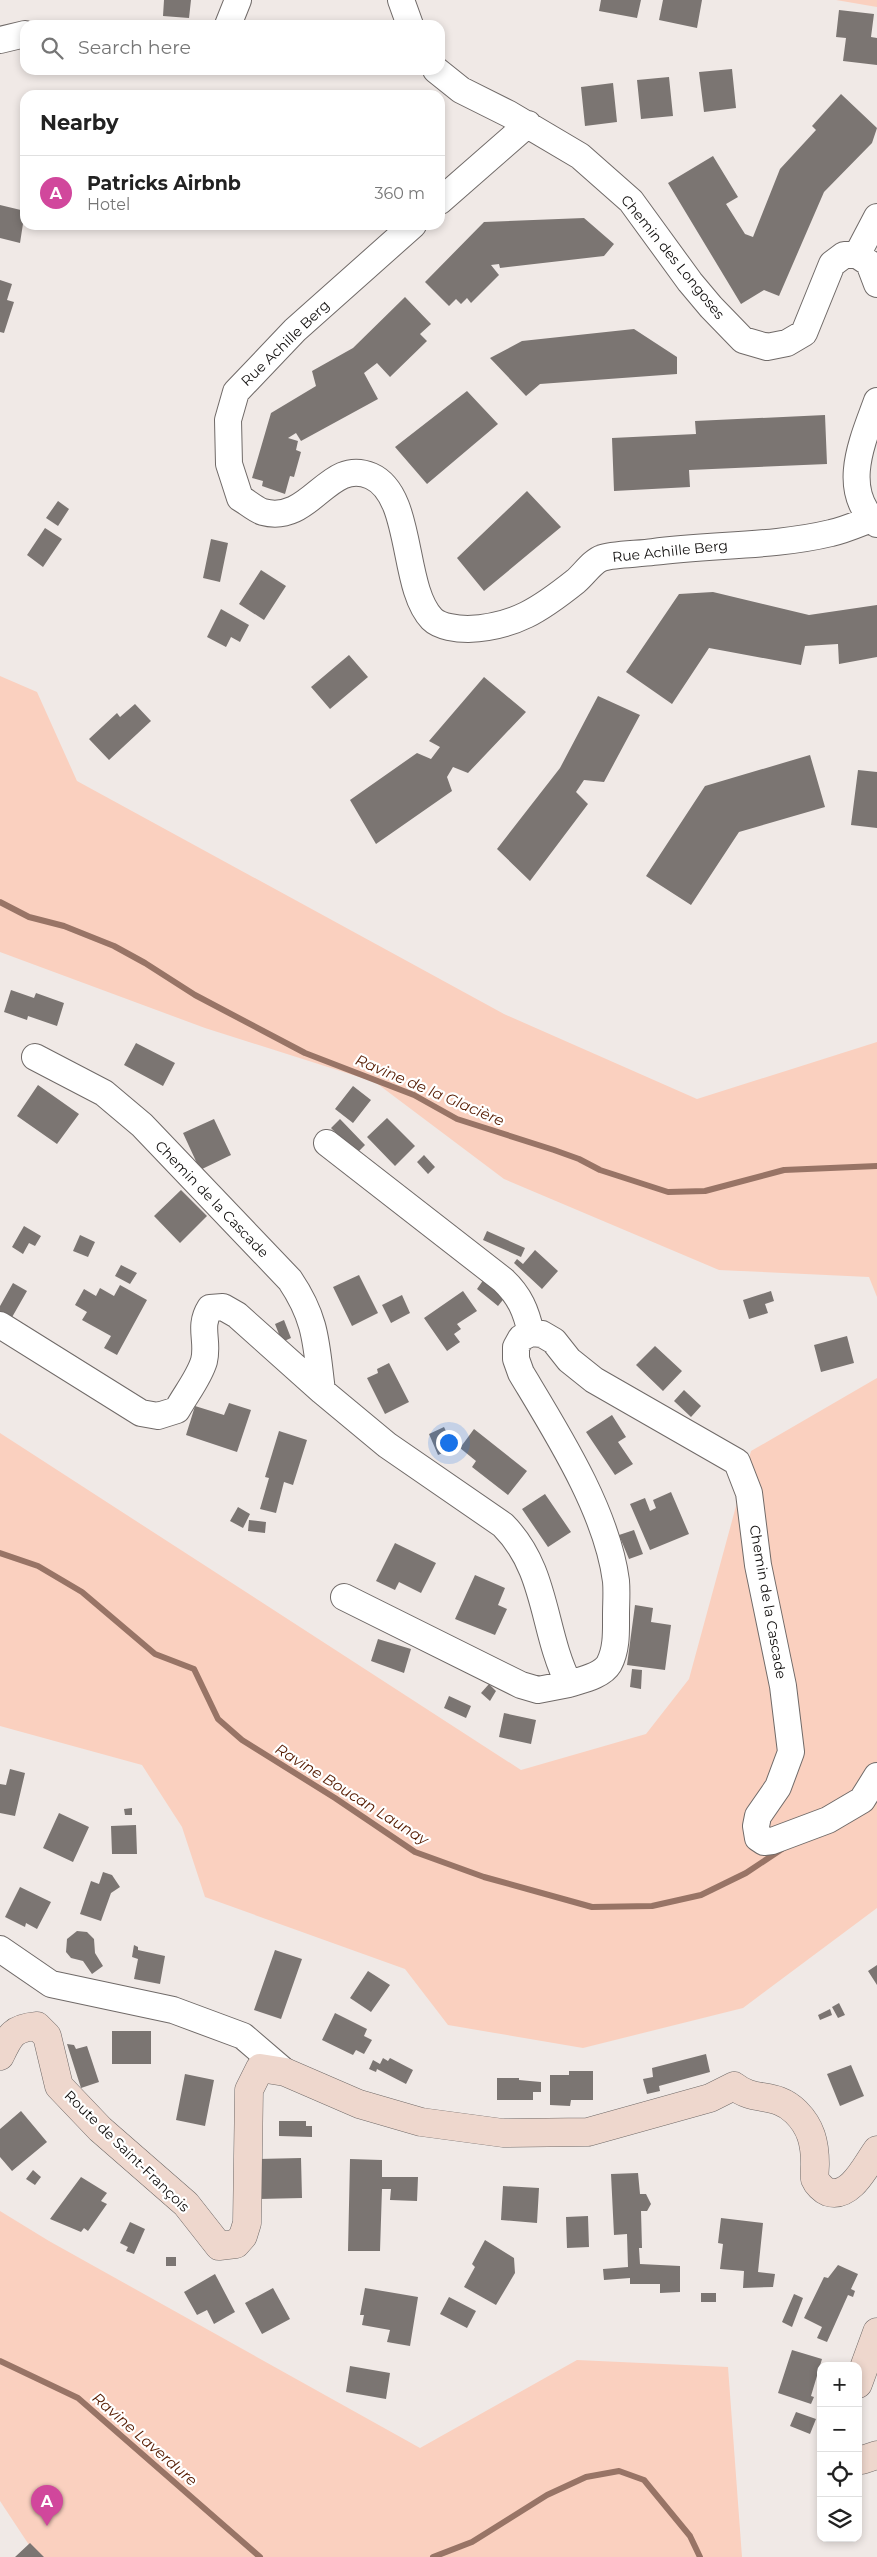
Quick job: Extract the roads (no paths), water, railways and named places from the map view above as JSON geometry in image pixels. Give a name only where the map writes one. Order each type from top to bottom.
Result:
[{"type":"main road","name":"Route de Saint-François","points":[[0,2056],[10,2036],[22,2027],[37,2026],[47,2036],[59,2086],[100,2129],[186,2204],[219,2246],[236,2244],[243,2236],[246,2223],[249,2090],[260,2068],[285,2072],[359,2104],[421,2122],[503,2132],[588,2132],[710,2098],[734,2086],[744,2094],[782,2100],[801,2118],[806,2124],[815,2144],[815,2180],[823,2190],[831,2193],[842,2192],[852,2185],[877,2150]]},
{"type":"main road","points":[[862,2373],[877,2332]]},
{"type":"main road","points":[[862,2460],[877,2454]]},
{"type":"street","points":[[230,20],[238,0]]},
{"type":"street","points":[[400,0],[408,20]]},
{"type":"street","points":[[0,40],[20,35]]},
{"type":"street","name":"Chemin des Longoses","points":[[442,75],[461,90],[528,124],[580,156],[631,201],[690,282],[711,308],[743,340],[767,347],[787,343],[804,333],[832,264],[844,255],[858,255]]},
{"type":"street","points":[[445,198],[528,124]]},
{"type":"street","points":[[877,217],[858,255],[869,263],[877,284]]},
{"type":"street","name":"Rue Achille Berg","points":[[407,230],[295,330],[236,392],[228,420],[229,464],[240,498],[263,512],[288,512],[306,505],[329,482],[345,473],[369,474],[380,480],[395,505],[407,544],[420,601],[433,620],[456,629],[507,624],[531,615],[602,558],[800,539],[833,533],[874,521]]},
{"type":"street","points":[[874,521],[861,501],[856,482],[857,458],[877,401]]},
{"type":"street","name":"Chemin de la Cascade","points":[[35,1057],[104,1093],[142,1125],[290,1280],[303,1300],[314,1327],[322,1391]]},
{"type":"street","points":[[327,1143],[503,1280],[517,1293],[525,1308],[532,1334],[521,1338],[516,1347],[516,1359],[521,1373],[570,1456],[607,1542],[616,1581],[616,1640],[608,1665],[592,1677],[538,1690],[521,1685],[344,1597]]},
{"type":"street","points":[[0,1325],[142,1412],[158,1416],[177,1410],[204,1363],[207,1346],[204,1317],[210,1308],[223,1307],[237,1314],[322,1391],[387,1445],[503,1525],[516,1537],[528,1556],[538,1584],[554,1650],[569,1684]]},
{"type":"street","name":"Chemin de la Cascade","points":[[532,1334],[542,1334],[554,1341],[569,1360],[594,1380],[737,1462],[749,1493],[758,1565],[783,1686],[791,1752],[778,1787],[758,1816],[756,1826],[758,1838],[764,1842],[772,1841],[828,1820],[862,1800],[877,1776]]},
{"type":"street","points":[[0,1949],[51,1984],[173,2010],[243,2036],[285,2072]]},
{"type":"waterway","name":"Ravine de la Glacière","points":[[0,902],[29,917],[64,926],[114,946],[195,995],[305,1053],[414,1095],[457,1119],[554,1150],[579,1159],[600,1170],[668,1192],[705,1191],[784,1170],[877,1166]]},
{"type":"waterway","name":"Ravine Boucan Launay","points":[[0,1553],[38,1566],[82,1592],[155,1654],[194,1669],[218,1719],[242,1740],[335,1798],[415,1852],[484,1877],[592,1907],[652,1906],[701,1895],[746,1873],[782,1849]]},
{"type":"waterway","name":"Ravine Laverdure","points":[[0,2361],[78,2398],[260,2557]]},
{"type":"waterway","name":"Ravine Laverdure","points":[[433,2557],[472,2542],[547,2495],[586,2477],[619,2471],[644,2480],[690,2536],[700,2557]]},
{"type":"place","name":"Patricks Airbnb","points":[[47,2526]]}]
